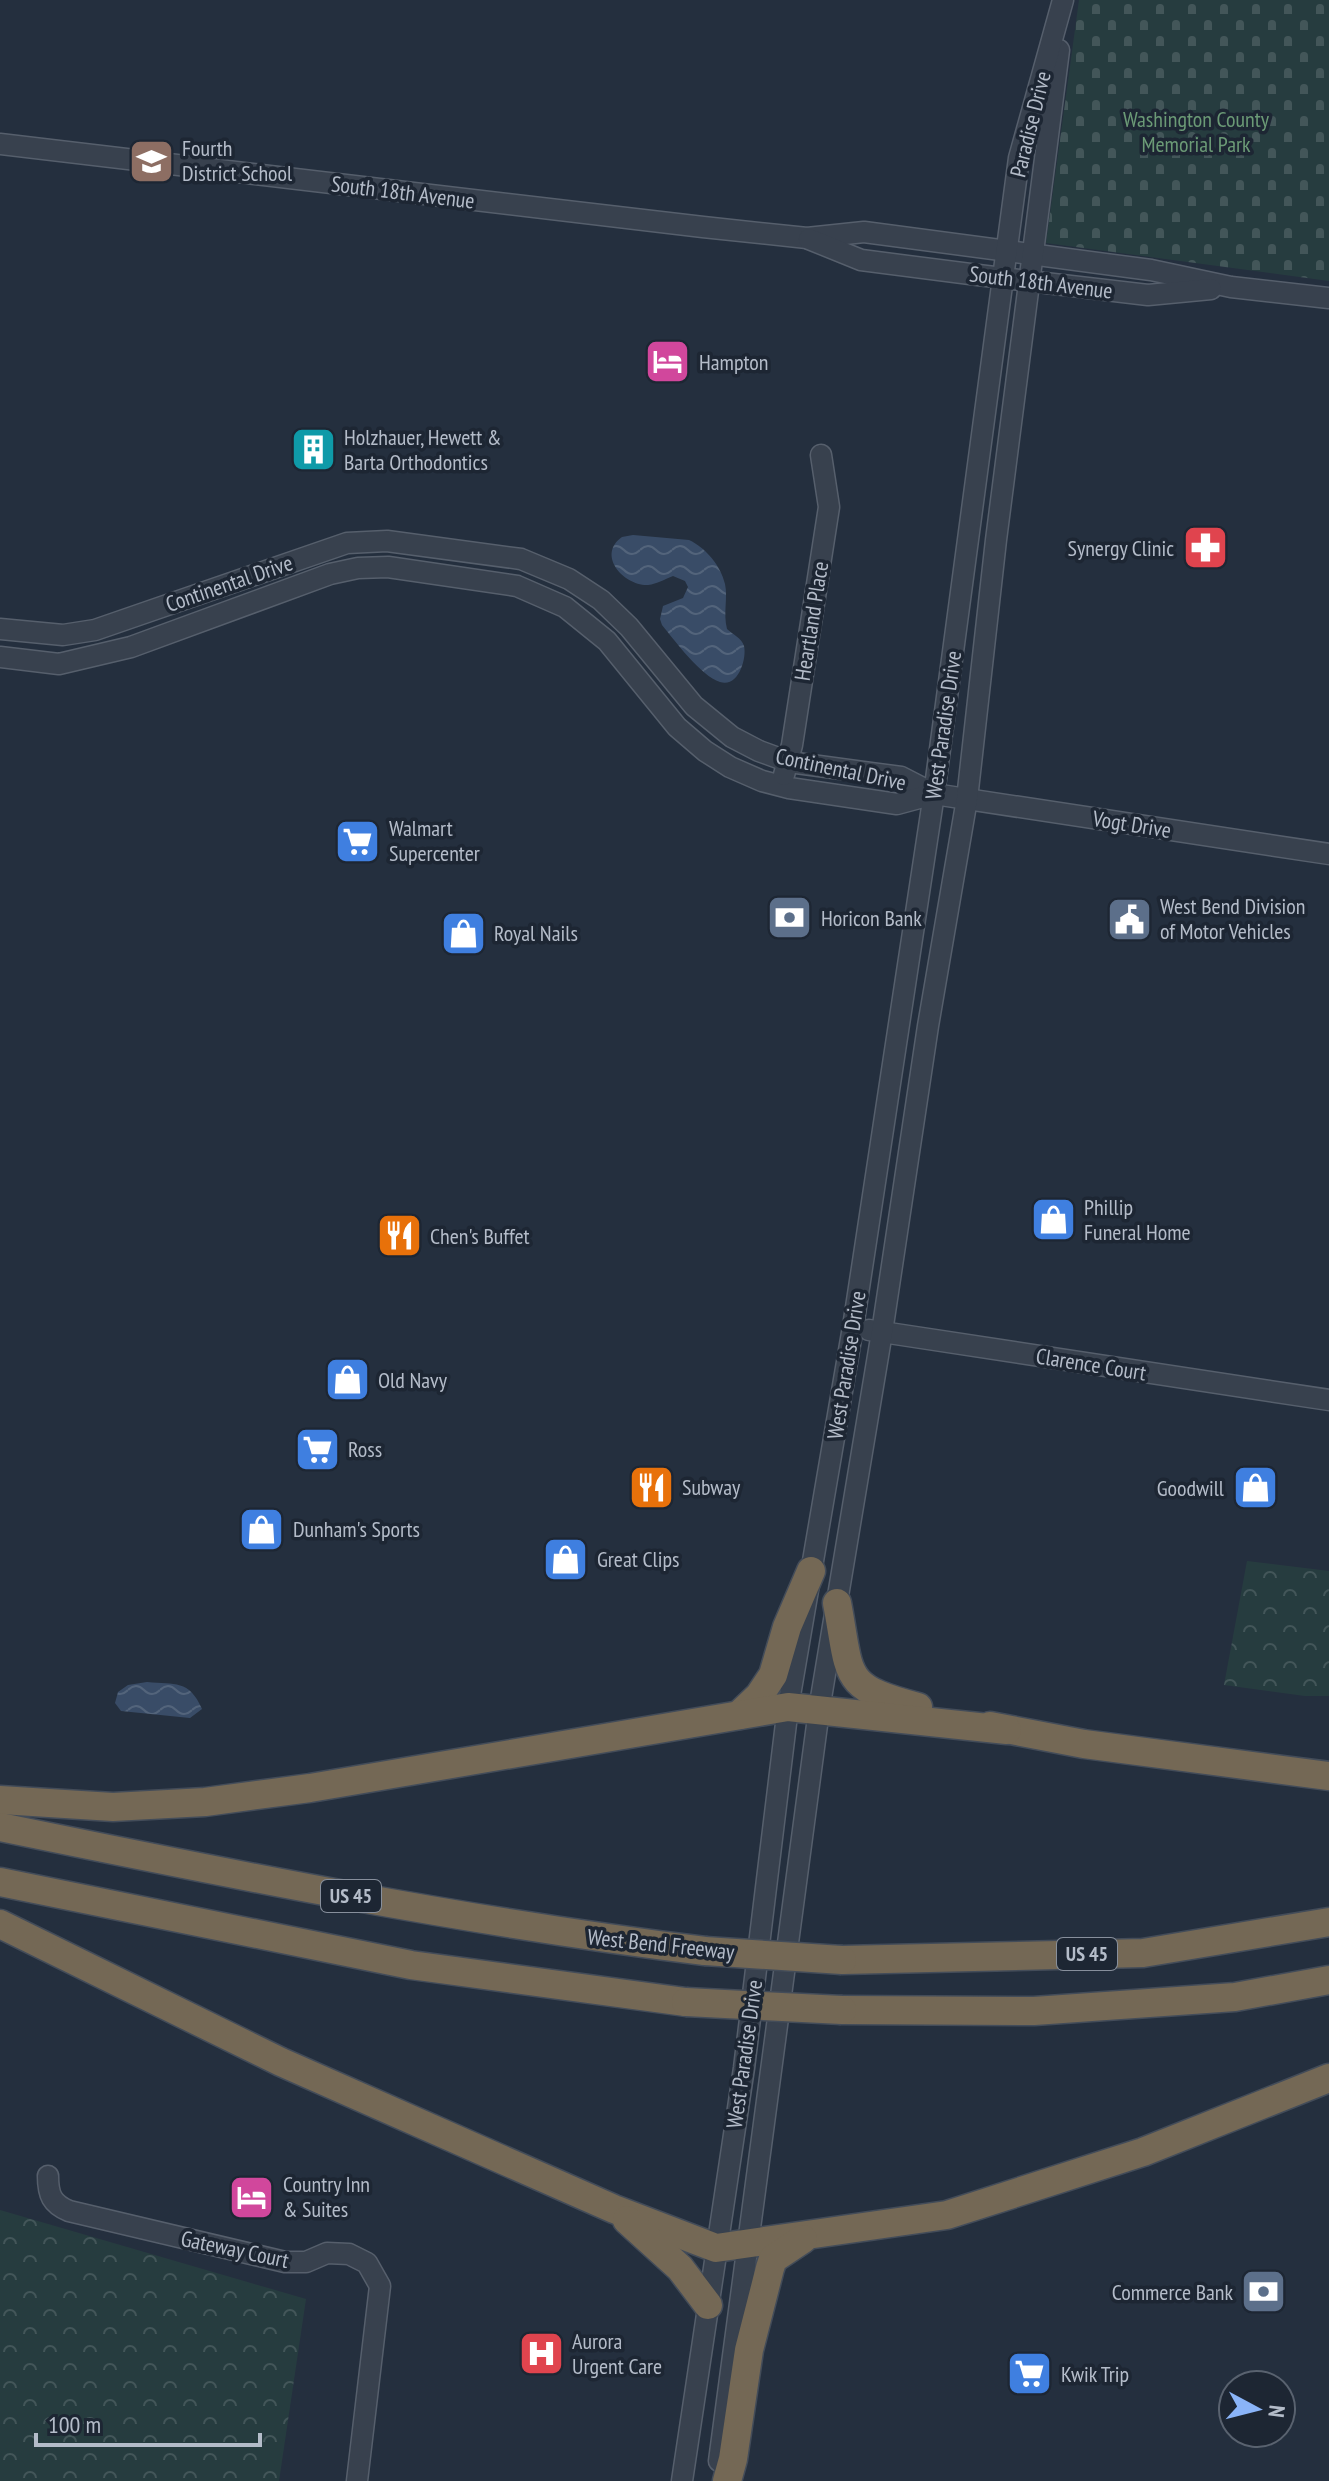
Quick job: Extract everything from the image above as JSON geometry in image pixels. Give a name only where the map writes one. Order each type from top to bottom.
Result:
[{"type":"highway","points":[[739,1715],[759,1696],[773,1675],[787,1627],[811,1571]]},
{"type":"highway","points":[[837,1603],[849,1668],[856,1681],[865,1689],[892,1701],[1007,1730],[1084,1744],[1329,1776]]},
{"type":"highway","points":[[0,1800],[113,1807],[205,1802],[310,1788],[788,1707],[1007,1730]]},
{"type":"highway","name":"West Bend Freeway","points":[[0,1827],[420,1909],[563,1933],[705,1951],[842,1960],[1143,1953],[1329,1922]]},
{"type":"highway","points":[[0,1882],[411,1965],[686,2002],[842,2010],[1034,2011],[1235,1997],[1329,1980]]},
{"type":"highway","points":[[0,1924],[281,2062],[614,2209],[716,2248],[947,2215],[1143,2152],[1329,2078]]},
{"type":"highway","points":[[614,2209],[680,2268],[708,2305]]},
{"type":"highway","points":[[727,2481],[749,2350],[773,2259],[810,2235]]},
{"type":"street","name":"Paradise Drive","points":[[1005,249],[1019,158],[1064,0]]},
{"type":"street","name":"Paradise Drive","points":[[1034,254],[1064,0]]},
{"type":"street","name":"South 18th Avenue","points":[[0,144],[807,238],[864,232],[1005,249],[1151,270],[1231,287],[1329,298]]},
{"type":"street","name":"South 18th Avenue","points":[[807,238],[861,260],[1148,295],[1231,287]]},
{"type":"street","name":"West Paradise Drive","points":[[682,2481],[744,2068],[788,1707],[853,1327],[934,794],[1005,249]]},
{"type":"street","name":"West Paradise Drive","points":[[716,2481],[819,1710],[967,799],[996,540],[1034,254]]},
{"type":"street","name":"Heartland Place","points":[[780,786],[789,762],[829,507],[821,455]]},
{"type":"street","name":"Continental Drive","points":[[0,629],[63,635],[95,630],[347,543],[387,541],[521,559],[569,579],[601,600],[629,627],[694,706],[732,737],[789,762],[901,777],[934,794]]},
{"type":"street","name":"Continental Drive","points":[[0,657],[59,664],[131,647],[330,574],[358,568],[388,567],[517,586],[565,607],[607,641],[677,727],[730,767],[780,786],[897,804],[934,794]]},
{"type":"street","name":"Vogt Drive","points":[[934,794],[1329,854]]},
{"type":"street","name":"Clarence Court","points":[[853,1327],[1329,1400]]},
{"type":"street","name":"Gateway Court","points":[[48,2176],[51,2200],[69,2211],[285,2262],[306,2262],[327,2253],[349,2254],[367,2263],[380,2286],[357,2481]]},
{"type":"green space","name":"Washington County Memorial Park","points":[[1079,0],[1329,0],[1329,281],[1046,243]]},
{"type":"green space","points":[[1247,1561],[1329,1571],[1329,1696],[1305,1696],[1224,1685]]},
{"type":"green space","points":[[0,2210],[306,2299],[279,2481],[0,2481]]},
{"type":"water","points":[[633,535],[689,540],[716,564],[725,584],[727,629],[744,646],[740,671],[732,681],[720,682],[705,673],[662,625],[663,606],[683,598],[688,587],[685,581],[673,576],[648,585],[639,584],[616,568],[612,560],[615,544],[622,537]]},
{"type":"water","points":[[147,1682],[180,1685],[192,1693],[202,1709],[190,1718],[121,1711],[115,1703],[118,1692],[128,1685]]},
{"type":"place","name":"Fourth District School","points":[[151,161]]},
{"type":"place","name":"Hampton","points":[[668,362]]},
{"type":"place","name":"Holzhauer, Hewett & Barta Orthodontics","points":[[313,450]]},
{"type":"place","name":"Synergy Clinic","points":[[1205,548]]},
{"type":"place","name":"Walmart Supercenter","points":[[358,841]]},
{"type":"place","name":"Horicon Bank","points":[[790,918]]},
{"type":"place","name":"West Bend Division of Motor Vehicles","points":[[1129,919]]},
{"type":"place","name":"Royal Nails","points":[[463,933]]},
{"type":"place","name":"Phillip Funeral Home","points":[[1053,1220]]},
{"type":"place","name":"Chen's Buffet","points":[[399,1236]]},
{"type":"place","name":"Old Navy","points":[[347,1380]]},
{"type":"place","name":"Ross","points":[[317,1449]]},
{"type":"place","name":"Subway","points":[[651,1487]]},
{"type":"place","name":"Goodwill","points":[[1255,1488]]},
{"type":"place","name":"Dunham's Sports","points":[[262,1529]]},
{"type":"place","name":"Great Clips","points":[[566,1559]]},
{"type":"place","name":"Country Inn & Suites","points":[[252,2197]]},
{"type":"place","name":"Commerce Bank","points":[[1264,2292]]},
{"type":"place","name":"Aurora Urgent Care","points":[[541,2354]]},
{"type":"place","name":"Kwik Trip","points":[[1030,2374]]}]
